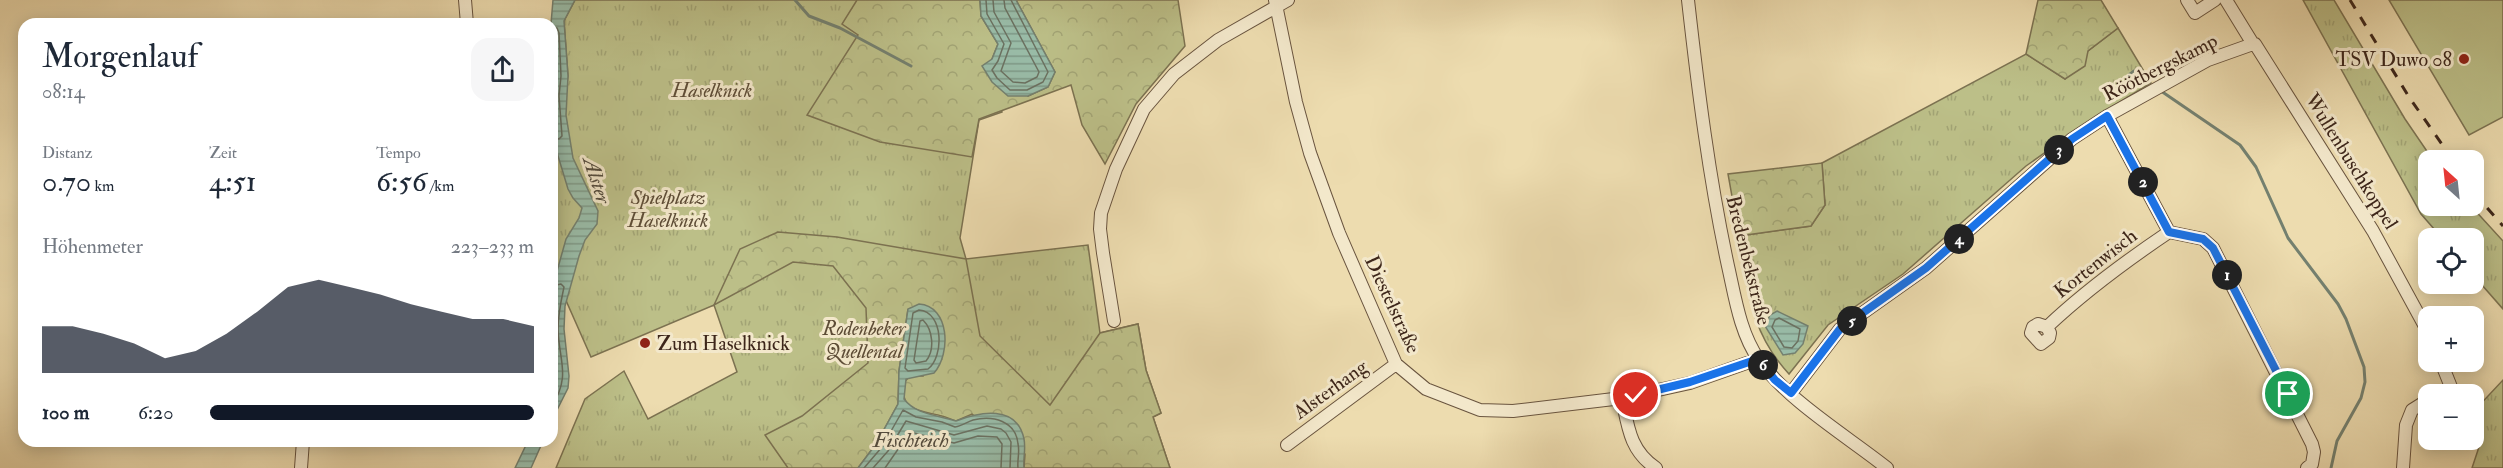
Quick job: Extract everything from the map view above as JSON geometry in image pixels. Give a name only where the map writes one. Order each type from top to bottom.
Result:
[{"type":"street","points":[[465,0],[466,18]]},
{"type":"street","points":[[1114,321],[1100,230],[1101,213],[1116,169],[1144,109],[1174,74],[1218,40],[1275,4],[1288,0]]},
{"type":"street","name":"Bredenbekstraße","points":[[1688,0],[1713,197],[1738,313],[1749,343],[1758,359],[1775,380],[1887,468]]},
{"type":"street","points":[[2187,0],[2195,13],[2216,0]]},
{"type":"street","name":"Wullenbuschkoppel","points":[[2226,0],[2373,231],[2418,314]]},
{"type":"street","name":"Diestelstraße","points":[[1275,4],[1296,102],[1310,153],[1339,233],[1396,364],[1426,389],[1480,410],[1513,411],[1622,398],[1690,382],[1758,359]]},
{"type":"street","name":"Röötbergskamp","points":[[1791,393],[1840,329],[1926,268],[2072,139],[2107,116],[2208,60],[2254,44]]},
{"type":"street","points":[[2107,116],[2169,232],[2203,239],[2213,248],[2312,444],[2314,452],[2312,464],[2307,468]]},
{"type":"street","name":"Kortenwisch","points":[[2047,327],[2072,303],[2120,265],[2169,232]]},
{"type":"street","name":"Alsterhang","points":[[1287,445],[1396,364]]},
{"type":"street","points":[[1622,398],[1630,436],[1642,459],[1656,468]]},
{"type":"street","points":[[2403,468],[2406,425],[2412,410],[2418,406]]},
{"type":"street","points":[[301,468],[303,447]]},
{"type":"green space","points":[[575,0],[969,0],[1002,112],[979,120],[960,238],[966,259],[1088,245],[1100,333],[1138,324],[1146,370],[1161,413],[1153,417],[1170,468],[556,468],[585,399],[624,371],[648,419],[737,372],[714,305],[591,357],[558,283],[558,96],[565,96],[568,76],[564,21]]},
{"type":"green space","points":[[857,0],[980,0],[981,16],[998,44],[992,59],[1028,96],[1048,87],[1055,72],[1016,0],[1178,0],[1185,46],[1136,104],[1105,164],[1082,125],[1071,85],[979,119],[972,157],[880,142],[807,115],[858,35],[842,24]]},
{"type":"green space","points":[[2038,0],[2101,0],[2118,28],[2088,51],[2085,66],[2065,79],[2026,54]]},
{"type":"green space","points":[[2303,0],[2334,0],[2405,119],[2426,150],[2418,150],[2418,209]]},
{"type":"green space","name":"TSV Duwo 08","points":[[2389,0],[2503,0],[2503,117],[2469,135]]},
{"type":"green space","points":[[2118,28],[2151,83],[2097,116],[2026,166],[1903,274],[1828,325],[1789,374],[1776,358],[1758,326],[1748,292],[1739,236],[1811,226],[1825,205],[1822,163],[2026,54],[2065,79],[2088,51]]},
{"type":"green space","points":[[1822,163],[1825,205],[1811,226],[1739,236],[1728,174]]},
{"type":"green space","points":[[2423,216],[2480,216],[2503,241],[2503,309],[2484,287],[2484,228],[2433,228]]},
{"type":"green space","points":[[778,232],[837,237],[966,259],[980,336],[1050,405],[1100,333],[1138,324],[1146,370],[1161,413],[1153,417],[1170,468],[1024,468],[1025,454],[972,414],[956,421],[915,409],[905,401],[903,394],[905,382],[909,378],[923,376],[908,309],[899,371],[898,404],[876,444],[858,468],[788,468],[765,435],[802,416],[868,363],[866,308],[833,266],[793,262],[714,305],[740,249]]},
{"type":"green space","points":[[2503,380],[2503,468],[2472,468],[2478,450],[2484,450],[2484,400]]},
{"type":"water","points":[[553,0],[575,0],[564,21],[568,76],[566,115],[573,158],[598,211],[597,224],[585,240],[565,306],[564,329],[569,376],[568,388],[558,408],[558,268],[566,239],[579,218],[582,208],[568,189],[558,156],[558,18],[552,18]]},
{"type":"water","points":[[980,0],[1016,0],[1055,72],[1048,87],[1028,96],[1008,96],[992,82],[982,66],[992,59],[998,44],[981,16]]},
{"type":"water","name":"Fischteich","points":[[919,304],[937,313],[942,322],[945,343],[940,365],[934,373],[906,379],[904,399],[915,408],[928,414],[956,421],[986,414],[996,414],[1014,420],[1024,439],[1024,468],[858,468],[876,444],[898,404],[899,371],[908,309]]},
{"type":"water","points":[[1777,311],[1808,326],[1803,344],[1795,353],[1783,355],[1765,326],[1770,315]]},
{"type":"water","points":[[525,447],[540,447],[531,468],[515,468]]},
{"type":"waterway","points":[[795,0],[809,16],[840,28],[911,66]]},
{"type":"waterway","points":[[2118,92],[2128,83],[2129,75],[2134,71],[2147,81]]},
{"type":"waterway","points":[[2161,91],[2240,145],[2256,167],[2288,238],[2338,304],[2346,319],[2364,367],[2365,382],[2361,398],[2337,441],[2331,468]]},
{"type":"railway","points":[[2350,0],[2409,97],[2446,150]]},
{"type":"railway","points":[[2484,204],[2503,226]]},
{"type":"place","name":"TSV Duwo 08","points":[[2464,59]]},
{"type":"place","name":"Zum Haselknick","points":[[645,343]]},
{"type":"route","points":[[1636,395],[1690,382],[1758,359],[1775,380],[1791,393],[1840,329],[1926,268],[2072,139],[2107,116],[2169,232],[2203,239],[2213,248],[2288,394]]},
{"type":"park label","name":"Haselknick","points":[[712,90]]},
{"type":"park label","name":"Spielplatz Haselknick","points":[[668,208]]},
{"type":"park label","name":"Rodenbeker Quellental","points":[[864,340]]},
{"type":"water label","name":"Alster","points":[[597,180]]}]
